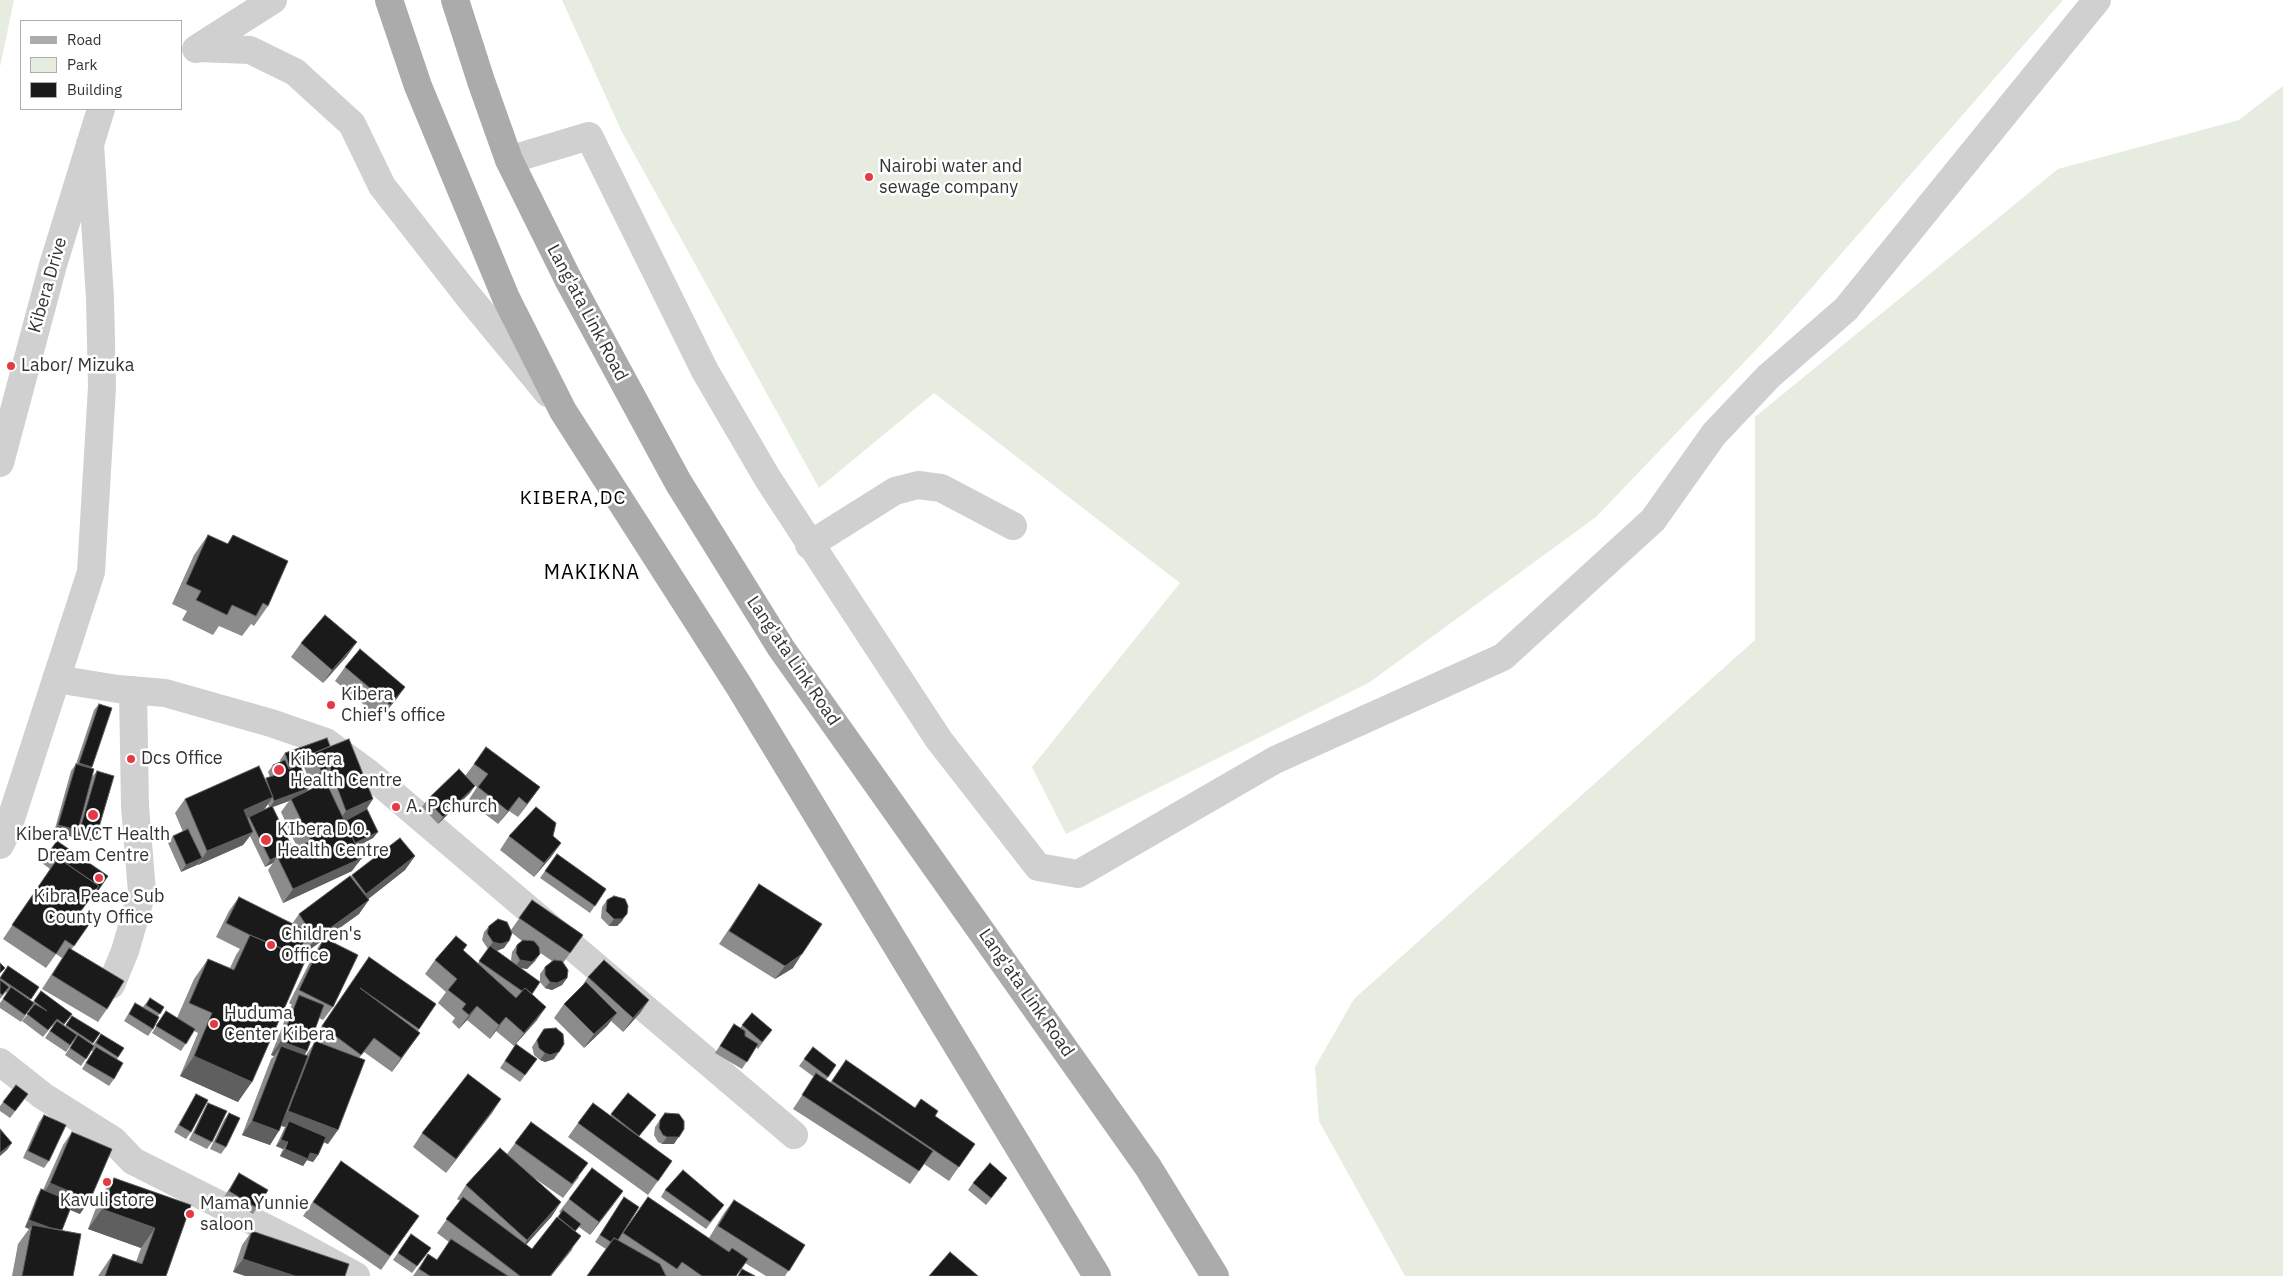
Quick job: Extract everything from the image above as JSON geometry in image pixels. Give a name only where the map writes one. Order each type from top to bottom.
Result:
[{"type":"main road","points":[[389,0],[418,86],[502,288],[563,412],[739,686],[1097,1276]]},
{"type":"main road","name":"Lang'ata Link Road","points":[[455,0],[480,81],[509,160],[569,281],[678,482],[781,648],[1148,1167],[1215,1276]]},
{"type":"street","points":[[190,51],[273,0]]},
{"type":"street","points":[[509,160],[589,136],[705,371],[768,479],[809,544],[939,740],[1038,867],[1078,874],[1275,760],[1503,657],[1653,520],[1714,434],[1769,376],[1846,309],[2097,0]]},
{"type":"street","points":[[190,51],[250,50],[295,72],[352,124],[382,186],[468,296],[563,412]]},
{"type":"street","name":"Kibera Drive","points":[[0,463],[53,265],[100,110]]},
{"type":"street","points":[[0,845],[8,831],[91,572],[102,386],[100,298],[90,144]]},
{"type":"street","points":[[809,544],[895,491],[918,484],[941,488],[1013,526]]},
{"type":"street","points":[[56,679],[165,694],[222,708],[326,742],[367,772],[794,1135]]},
{"type":"street","points":[[111,984],[125,951],[142,892],[134,806],[133,690]]},
{"type":"street","points":[[0,1062],[43,1096],[113,1140],[133,1161],[296,1243],[356,1276]]},
{"type":"green space","points":[[0,0],[14,0],[0,67]]},
{"type":"green space","points":[[562,0],[2063,0],[1772,333],[1596,517],[1370,682],[1066,834],[1032,767],[1180,583],[934,393],[819,488],[622,132]]},
{"type":"green space","points":[[2283,86],[2283,1276],[1405,1276],[1319,1121],[1315,1067],[1354,999],[1755,640],[1755,417],[2058,169],[2239,120]]},
{"type":"building","points":[[208,535],[228,544],[233,535],[288,561],[268,606],[263,603],[256,616],[232,605],[227,615],[196,600],[201,591],[186,584]]},
{"type":"building","points":[[325,615],[357,642],[332,670],[301,643]]},
{"type":"building","points":[[360,649],[405,687],[390,705],[345,667]]},
{"type":"building","points":[[99,704],[112,708],[92,767],[79,763]]},
{"type":"building","points":[[327,738],[330,746],[314,753],[312,756],[289,765],[285,753]]},
{"type":"building","points":[[349,739],[373,799],[346,811],[330,768],[321,771],[314,753]]},
{"type":"building","points":[[486,747],[540,787],[527,804],[519,797],[508,811],[478,787],[488,774],[474,764]]},
{"type":"building","points":[[285,760],[289,769],[300,765],[309,788],[274,801],[266,778],[276,775],[273,765]]},
{"type":"building","points":[[76,764],[94,769],[78,830],[58,825]]},
{"type":"building","points":[[259,766],[273,797],[244,810],[253,832],[207,851],[185,799]]},
{"type":"building","points":[[459,769],[475,786],[443,817],[427,800]]},
{"type":"building","points":[[97,771],[114,776],[97,834],[80,829]]},
{"type":"building","points":[[326,782],[362,858],[293,889],[277,856],[311,841],[291,799]]},
{"type":"building","name":"KIbera D.O. Health Centre","points":[[272,806],[293,849],[270,860],[249,817]]},
{"type":"building","points":[[536,807],[556,823],[553,836],[561,843],[544,863],[509,836]]},
{"type":"building","points":[[367,809],[378,832],[355,843],[345,821]]},
{"type":"building","points":[[188,829],[202,858],[186,865],[173,836]]},
{"type":"building","points":[[400,838],[415,856],[366,894],[352,875]]},
{"type":"building","points":[[57,841],[108,876],[97,892],[95,890],[99,886],[58,858],[55,862],[46,856]]},
{"type":"building","points":[[557,854],[606,889],[595,906],[545,871]]},
{"type":"building","points":[[58,858],[99,886],[78,915],[90,923],[74,946],[65,940],[56,954],[12,925]]},
{"type":"building","points":[[350,876],[369,900],[315,939],[299,914]]},
{"type":"building","points":[[759,884],[822,924],[802,954],[785,966],[729,931]]},
{"type":"building","points":[[614,896],[625,899],[628,906],[627,914],[622,919],[614,919],[606,911],[607,900]]},
{"type":"building","points":[[239,897],[309,932],[297,955],[226,923]]},
{"type":"building","points":[[532,900],[583,935],[570,953],[519,918]]},
{"type":"building","points":[[498,919],[507,922],[512,933],[509,941],[501,944],[493,942],[487,933],[489,926]]},
{"type":"building","points":[[250,935],[306,959],[252,1082],[194,1056],[212,1013],[189,1003],[208,959],[234,970]]},
{"type":"building","points":[[456,936],[467,945],[463,950],[516,998],[525,988],[546,1007],[524,1033],[506,1017],[499,1025],[477,1006],[469,1015],[462,1009],[466,1004],[448,990],[457,979],[435,960]]},
{"type":"building","points":[[324,938],[358,955],[333,1007],[299,990]]},
{"type":"building","points":[[523,940],[534,941],[539,947],[540,954],[532,962],[520,960],[516,953],[517,945]]},
{"type":"building","points":[[490,946],[540,982],[532,994],[525,988],[522,991],[479,961]]},
{"type":"building","points":[[69,948],[124,981],[107,1009],[52,975]]},
{"type":"building","points":[[369,957],[436,1004],[419,1029],[360,988],[420,1033],[401,1058],[374,1038],[361,1055],[322,1026]]},
{"type":"building","points":[[554,960],[562,961],[568,970],[567,978],[557,983],[550,982],[545,975],[545,967]]},
{"type":"building","points":[[604,960],[649,1000],[633,1018],[588,977]]},
{"type":"building","points":[[0,963],[5,968],[0,973]]},
{"type":"building","points":[[8,966],[39,987],[31,999],[0,978]]},
{"type":"building","points":[[0,980],[9,987],[2,995],[0,993]]},
{"type":"building","points":[[586,982],[617,1013],[594,1034],[564,1004]]},
{"type":"building","points":[[11,987],[34,1003],[25,1015],[3,999]]},
{"type":"building","points":[[41,991],[72,1014],[64,1024],[57,1019],[48,1030],[27,1014],[35,1004],[47,1011],[34,1001]]},
{"type":"building","points":[[299,995],[324,1005],[307,1051],[281,1041]]},
{"type":"building","points":[[150,998],[164,1007],[160,1014],[146,1005]]},
{"type":"building","points":[[135,1003],[159,1017],[153,1029],[129,1014]]},
{"type":"building","points":[[166,1011],[195,1029],[186,1044],[156,1026]]},
{"type":"building","points":[[752,1013],[772,1030],[762,1042],[742,1025]]},
{"type":"building","points":[[72,1016],[100,1033],[93,1043],[66,1025]]},
{"type":"building","points":[[57,1021],[77,1035],[70,1045],[50,1031]]},
{"type":"building","points":[[734,1024],[745,1031],[745,1036],[758,1044],[747,1062],[720,1046]]},
{"type":"building","points":[[556,1028],[563,1034],[564,1044],[559,1052],[550,1055],[539,1048],[537,1040],[544,1029]]},
{"type":"building","points":[[101,1034],[124,1048],[118,1057],[96,1043]]},
{"type":"building","points":[[78,1035],[94,1046],[86,1059],[70,1048]]},
{"type":"building","points":[[315,1041],[365,1060],[338,1130],[288,1111]]},
{"type":"building","points":[[516,1044],[537,1059],[525,1075],[505,1061]]},
{"type":"building","points":[[281,1046],[308,1056],[279,1131],[252,1121]]},
{"type":"building","points":[[96,1047],[123,1063],[114,1079],[86,1063]]},
{"type":"building","points":[[813,1047],[836,1065],[828,1077],[804,1059]]},
{"type":"building","points":[[846,1060],[915,1108],[921,1099],[938,1111],[935,1116],[975,1144],[959,1167],[832,1081]]},
{"type":"building","points":[[816,1073],[933,1151],[919,1171],[802,1095]]},
{"type":"building","points":[[468,1074],[501,1099],[456,1159],[422,1133]]},
{"type":"building","points":[[16,1085],[28,1094],[15,1111],[3,1102]]},
{"type":"building","points":[[628,1093],[656,1115],[639,1136],[611,1114]]},
{"type":"building","points":[[196,1094],[208,1100],[191,1132],[179,1125]]},
{"type":"building","points":[[208,1103],[227,1111],[212,1142],[194,1133]]},
{"type":"building","points":[[593,1103],[672,1161],[658,1181],[578,1123]]},
{"type":"building","points":[[229,1113],[240,1118],[226,1147],[215,1142]]},
{"type":"building","points":[[665,1113],[679,1114],[684,1121],[684,1129],[679,1137],[663,1135],[659,1128],[660,1120]]},
{"type":"building","points":[[44,1115],[66,1125],[49,1161],[28,1151]]},
{"type":"building","points":[[289,1121],[326,1137],[318,1155],[310,1153],[308,1159],[285,1149],[288,1142],[281,1140]]},
{"type":"building","points":[[531,1122],[588,1163],[572,1184],[515,1143]]},
{"type":"building","points":[[0,1129],[12,1143],[0,1153]]},
{"type":"building","points":[[72,1132],[112,1149],[90,1200],[50,1183]]},
{"type":"building","points":[[500,1148],[561,1202],[527,1240],[466,1185]]},
{"type":"building","points":[[341,1161],[419,1216],[390,1256],[313,1202]]},
{"type":"building","points":[[990,1163],[1007,1178],[991,1198],[973,1183]]},
{"type":"building","points":[[592,1168],[623,1191],[599,1222],[569,1199]]},
{"type":"building","points":[[683,1170],[724,1205],[710,1222],[665,1190]]},
{"type":"building","points":[[239,1173],[268,1190],[257,1208],[229,1191]]},
{"type":"building","points":[[114,1178],[191,1205],[166,1276],[105,1276],[113,1254],[142,1264],[155,1228],[102,1209]]},
{"type":"building","points":[[41,1189],[73,1202],[62,1230],[29,1220]]},
{"type":"building","points":[[463,1197],[532,1249],[557,1217],[581,1236],[550,1276],[520,1276],[446,1219]]},
{"type":"building","points":[[624,1197],[639,1207],[618,1240],[614,1238],[611,1242],[600,1235]]},
{"type":"building","points":[[648,1197],[729,1252],[732,1248],[748,1259],[736,1276],[702,1276],[682,1262],[677,1269],[623,1233]]},
{"type":"building","points":[[734,1200],[805,1245],[789,1271],[718,1226]]},
{"type":"building","points":[[563,1210],[581,1224],[575,1231],[558,1217]]},
{"type":"building","points":[[32,1225],[81,1234],[73,1276],[22,1276]]},
{"type":"building","points":[[252,1231],[349,1264],[345,1276],[295,1276],[243,1259]]},
{"type":"building","points":[[411,1234],[431,1248],[417,1266],[398,1253]]},
{"type":"building","points":[[614,1238],[660,1264],[666,1276],[587,1276]]},
{"type":"building","points":[[451,1239],[508,1276],[430,1276],[419,1269],[428,1254],[437,1260]]},
{"type":"building","points":[[950,1252],[978,1276],[929,1276]]},
{"type":"building","points":[[742,1269],[755,1276],[738,1276]]},
{"type":"place","name":"Nairobi water and sewage company","points":[[869,177]]},
{"type":"place","name":"Labor/ Mizuka","points":[[11,366]]},
{"type":"place","name":"Kibera Chief's office","points":[[331,705]]},
{"type":"place","name":"Dcs Office","points":[[131,759]]},
{"type":"place","name":"Kibera Health Centre","points":[[279,770]]},
{"type":"place","name":"A. P church","points":[[396,807]]},
{"type":"place","name":"Kibera LVCT Health Dream Centre","points":[[93,815]]},
{"type":"place","name":"KIbera D.O. Health Centre","points":[[266,840]]},
{"type":"place","name":"Kibra Peace Sub County Office","points":[[99,878]]},
{"type":"place","name":"Children's Office","points":[[271,945]]},
{"type":"place","name":"Huduma Center Kibera","points":[[214,1024]]},
{"type":"place","name":"Kavuli store","points":[[107,1182]]},
{"type":"place","name":"Mama Yunnie saloon","points":[[190,1214]]},
{"type":"district","name":"KIBERA,DC","points":[[573,499]]},
{"type":"district","name":"MAKIKNA","points":[[592,573]]}]
